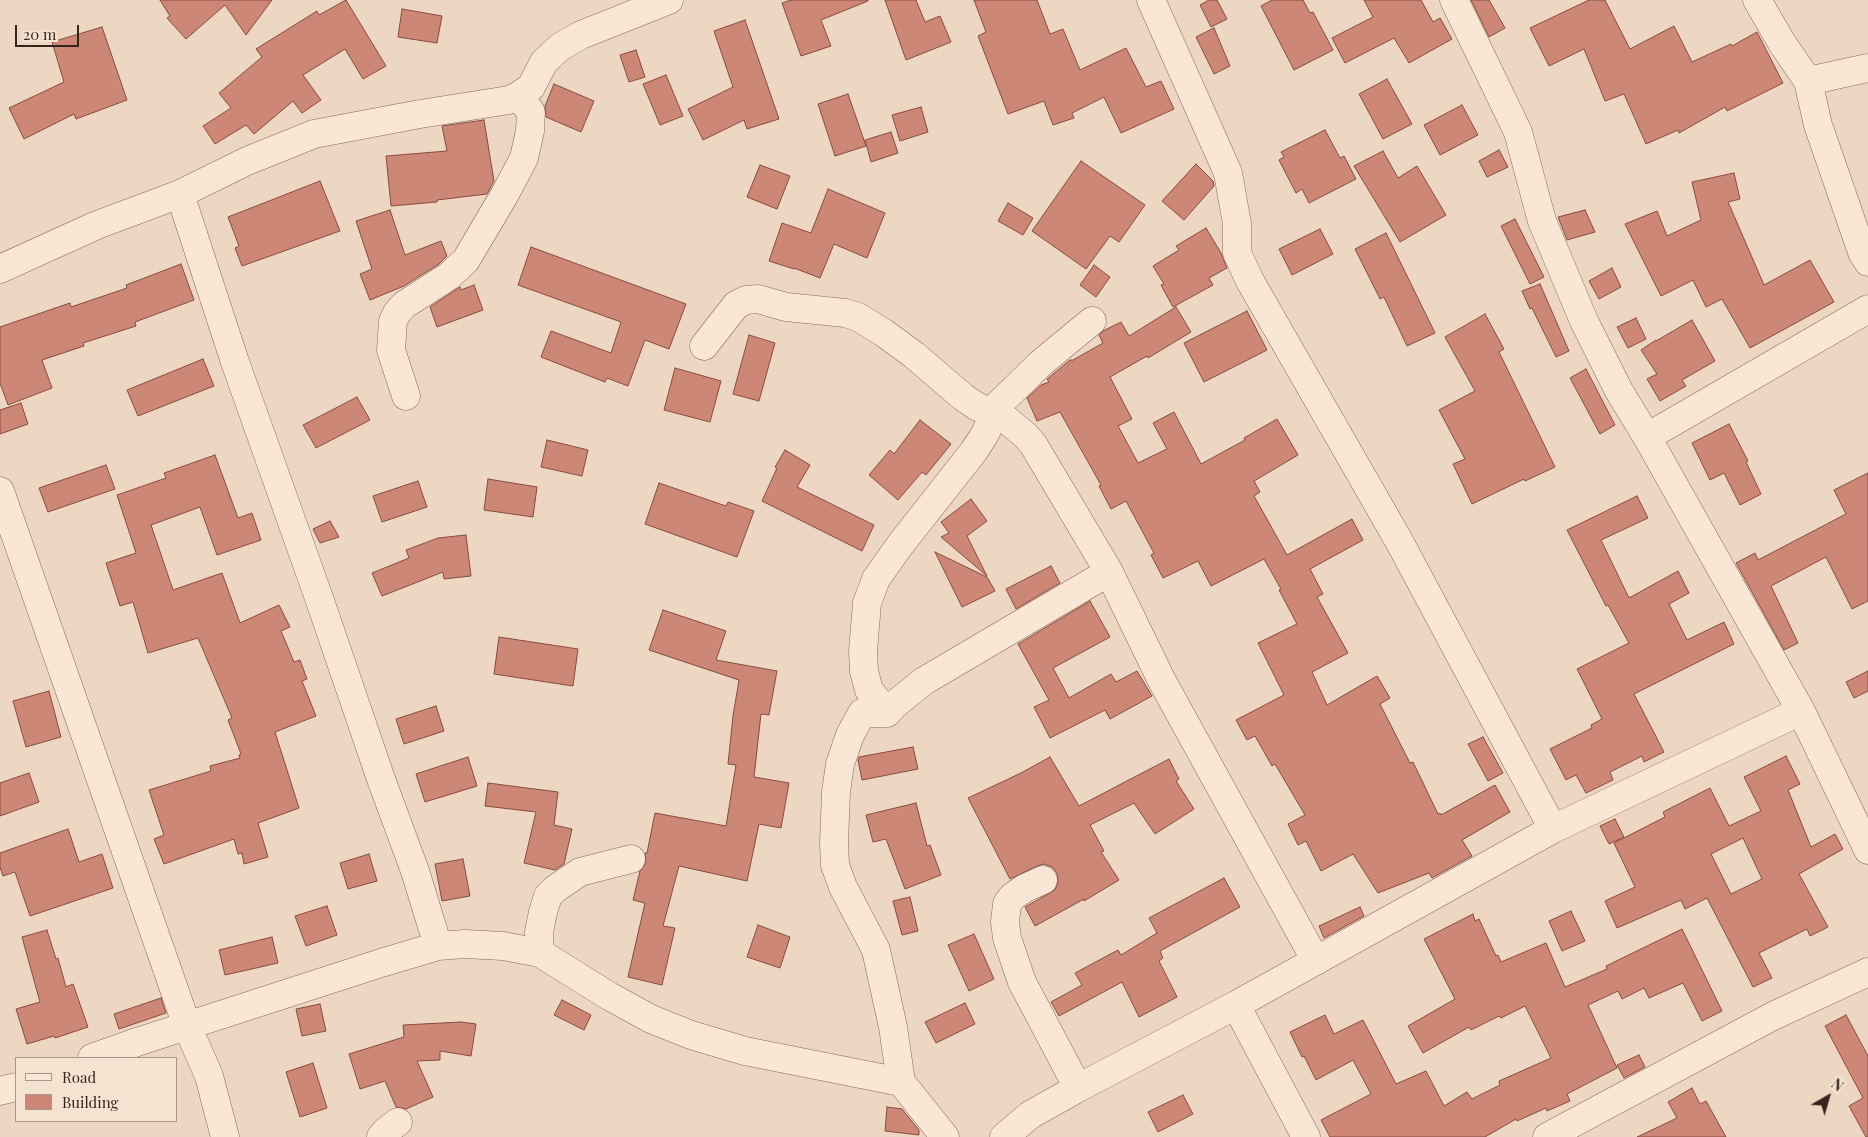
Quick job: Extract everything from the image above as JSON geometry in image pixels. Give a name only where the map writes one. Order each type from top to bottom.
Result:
[{"type":"street","points":[[0,269],[97,225],[180,194],[247,161],[314,134],[509,100],[531,87],[544,62],[560,47],[581,35],[669,0]]},
{"type":"street","points":[[1151,0],[1228,173],[1238,224],[1237,253],[1250,281],[1399,541],[1553,829]]},
{"type":"street","points":[[1454,0],[1518,132],[1542,221],[1584,321],[1619,391],[1647,437],[1800,711],[1868,850]]},
{"type":"street","points":[[1757,0],[1808,81],[1818,125],[1862,252],[1868,262]]},
{"type":"street","points":[[1808,81],[1868,68]]},
{"type":"street","points":[[406,396],[391,350],[393,321],[404,304],[449,276],[466,260],[505,194],[524,158],[530,131],[531,112],[518,96]]},
{"type":"street","points":[[180,194],[235,362],[415,871],[438,946]]},
{"type":"street","points":[[704,346],[736,305],[746,300],[758,299],[786,307],[858,317],[914,355],[963,397],[976,406],[1007,420],[1018,428],[1033,444],[1109,572],[1162,681],[1316,961]]},
{"type":"street","points":[[1647,437],[1868,309]]},
{"type":"street","points":[[887,713],[869,690],[864,671],[864,627],[870,593],[876,579],[974,451],[985,434],[993,414],[1009,393],[1040,363],[1092,321]]},
{"type":"street","points":[[0,491],[187,1026],[209,1076],[225,1137]]},
{"type":"street","points":[[945,1137],[901,1082],[893,1027],[876,950],[843,887],[836,865],[834,843],[836,792],[840,764],[850,735],[862,713],[887,713],[924,681],[1109,572]]},
{"type":"street","points":[[1004,1137],[1030,1115],[1078,1088],[1236,1005],[1553,829],[1800,711]]},
{"type":"street","points":[[540,953],[540,932],[548,896],[563,882],[580,872],[631,859]]},
{"type":"street","points":[[1043,880],[1025,888],[1012,897],[1007,904],[1005,922],[1007,938],[1022,982],[1078,1088]]},
{"type":"street","points":[[95,1057],[438,946],[465,944],[503,946],[540,953],[652,1020],[691,1036],[745,1051],[901,1082]]},
{"type":"street","points":[[1547,1137],[1773,1016],[1868,972]]},
{"type":"street","points":[[1236,1005],[1306,1137]]},
{"type":"street","points":[[0,1091],[15,1086]]},
{"type":"building","points":[[160,0],[272,0],[246,35],[225,5],[186,39],[167,18],[170,16]]},
{"type":"building","points":[[346,0],[386,66],[363,79],[345,49],[303,75],[321,100],[302,113],[293,101],[254,134],[246,125],[215,144],[203,126],[231,108],[219,93],[262,57],[256,49],[317,11],[319,15]]},
{"type":"building","points":[[791,0],[868,1],[821,20],[831,46],[801,56],[782,3]]},
{"type":"building","points":[[885,0],[916,0],[925,22],[940,16],[951,42],[906,60]]},
{"type":"building","points":[[974,0],[1037,0],[1050,34],[1063,29],[1080,70],[1126,48],[1146,87],[1161,81],[1174,109],[1121,133],[1104,97],[1072,113],[1074,118],[1053,125],[1044,101],[1008,114],[978,36],[986,32]]},
{"type":"building","points":[[1209,0],[1217,0],[1227,19],[1211,27],[1200,5]]},
{"type":"building","points":[[1272,0],[1303,0],[1310,13],[1313,12],[1333,50],[1294,70],[1261,6]]},
{"type":"building","points":[[1364,0],[1421,0],[1433,22],[1440,18],[1452,39],[1409,63],[1394,38],[1345,63],[1332,38],[1373,17]]},
{"type":"building","points":[[1471,0],[1489,0],[1505,28],[1489,37]]},
{"type":"building","points":[[1589,0],[1605,0],[1630,49],[1674,26],[1692,62],[1731,44],[1732,46],[1757,32],[1783,83],[1727,111],[1725,107],[1679,133],[1678,130],[1646,144],[1624,94],[1605,101],[1584,49],[1549,66],[1530,28]]},
{"type":"building","points":[[402,9],[442,16],[437,43],[398,37]]},
{"type":"building","points":[[745,20],[779,119],[747,129],[744,120],[703,140],[688,109],[733,87],[714,31]]},
{"type":"building","points":[[102,27],[127,100],[76,119],[74,114],[24,139],[9,108],[64,82],[52,42]]},
{"type":"building","points":[[1214,28],[1230,66],[1214,74],[1196,37]]},
{"type":"building","points":[[636,50],[645,77],[629,82],[620,55]]},
{"type":"building","points":[[666,75],[683,116],[660,125],[643,84]]},
{"type":"building","points":[[1387,79],[1412,124],[1383,139],[1359,94]]},
{"type":"building","points":[[554,84],[594,101],[581,132],[546,117],[545,106]]},
{"type":"building","points":[[848,94],[866,146],[835,156],[818,104]]},
{"type":"building","points":[[1462,105],[1478,135],[1440,155],[1424,125]]},
{"type":"building","points":[[921,107],[928,132],[900,141],[892,115]]},
{"type":"building","points":[[484,120],[494,181],[487,194],[437,200],[437,202],[391,206],[386,156],[447,151],[442,126]]},
{"type":"building","points":[[1325,130],[1340,158],[1344,156],[1356,179],[1309,203],[1302,189],[1296,193],[1279,160],[1284,157],[1281,152]]},
{"type":"building","points":[[891,132],[898,153],[871,162],[865,140]]},
{"type":"building","points":[[1499,150],[1508,167],[1487,177],[1479,161]]},
{"type":"building","points":[[1383,151],[1398,178],[1417,166],[1446,215],[1400,242],[1354,166]]},
{"type":"building","points":[[1081,161],[1145,205],[1119,242],[1110,236],[1086,269],[1032,231]]},
{"type":"building","points":[[1196,164],[1213,181],[1214,186],[1184,220],[1162,201]]},
{"type":"building","points":[[760,165],[790,176],[777,209],[747,197]]},
{"type":"building","points":[[1734,173],[1740,199],[1728,202],[1764,285],[1810,260],[1834,302],[1750,348],[1722,299],[1706,307],[1693,280],[1661,296],[1625,224],[1657,211],[1667,236],[1701,220],[1692,182]]},
{"type":"building","points":[[320,181],[340,231],[242,266],[235,248],[239,246],[228,217]]},
{"type":"building","points":[[828,189],[885,213],[867,258],[834,244],[820,278],[769,261],[782,223],[811,233]]},
{"type":"building","points":[[1008,203],[1033,218],[1023,235],[998,221]]},
{"type":"building","points":[[390,210],[405,255],[441,241],[447,256],[439,264],[404,286],[370,300],[360,274],[372,269],[356,221]]},
{"type":"building","points":[[1585,210],[1595,232],[1567,240],[1558,217]]},
{"type":"building","points":[[1515,219],[1544,277],[1530,284],[1501,226]]},
{"type":"building","points":[[1206,228],[1221,253],[1227,268],[1209,278],[1213,285],[1173,307],[1161,285],[1164,284],[1153,266],[1179,250],[1176,246]]},
{"type":"building","points":[[1320,229],[1333,254],[1292,275],[1279,249]]},
{"type":"building","points":[[1386,233],[1435,333],[1407,346],[1384,297],[1380,299],[1355,249]]},
{"type":"building","points":[[531,247],[686,304],[669,349],[645,340],[628,386],[607,378],[605,382],[541,357],[551,331],[611,353],[621,322],[518,285]]},
{"type":"building","points":[[181,264],[194,300],[135,322],[136,326],[83,343],[84,346],[42,360],[52,388],[8,405],[0,383],[0,327],[70,303],[71,307],[127,288],[126,285]]},
{"type":"building","points":[[1094,265],[1110,277],[1096,297],[1080,285]]},
{"type":"building","points":[[1612,268],[1621,287],[1599,299],[1589,281]]},
{"type":"building","points":[[1540,284],[1569,351],[1556,357],[1522,291]]},
{"type":"building","points":[[474,285],[483,310],[437,327],[430,307],[460,287],[461,290]]},
{"type":"building","points":[[1176,307],[1191,332],[1148,358],[1147,356],[1110,377],[1132,419],[1118,426],[1138,463],[1167,449],[1153,423],[1174,412],[1201,464],[1245,440],[1244,438],[1277,419],[1298,455],[1254,481],[1260,492],[1254,496],[1287,555],[1352,519],[1363,540],[1310,569],[1323,594],[1317,597],[1348,653],[1312,672],[1327,705],[1377,676],[1390,698],[1380,704],[1410,763],[1413,762],[1438,814],[1440,813],[1441,815],[1495,785],[1510,812],[1462,840],[1472,856],[1432,878],[1429,873],[1378,893],[1353,854],[1321,871],[1306,841],[1298,845],[1288,824],[1305,815],[1275,764],[1272,766],[1255,736],[1247,740],[1236,720],[1284,695],[1258,643],[1297,624],[1279,590],[1281,589],[1264,559],[1211,586],[1198,561],[1163,578],[1151,555],[1154,553],[1126,501],[1111,509],[1099,486],[1101,485],[1060,412],[1037,421],[1027,398],[1041,385],[1049,382],[1047,379],[1070,360],[1103,343],[1099,335],[1103,331],[1121,322],[1129,336]]},
{"type":"building","points":[[1247,311],[1267,350],[1204,382],[1184,343]]},
{"type":"building","points":[[1485,314],[1504,349],[1499,352],[1555,467],[1525,481],[1524,479],[1472,504],[1453,464],[1465,459],[1439,410],[1475,391],[1445,337]]},
{"type":"building","points":[[1636,318],[1646,339],[1628,348],[1617,327]]},
{"type":"building","points":[[1692,320],[1715,361],[1682,380],[1686,386],[1660,401],[1647,379],[1657,374],[1641,350]]},
{"type":"building","points":[[749,335],[775,343],[759,401],[733,394]]},
{"type":"building","points":[[203,359],[214,386],[138,416],[127,390]]},
{"type":"building","points":[[675,368],[721,381],[710,422],[664,410]]},
{"type":"building","points":[[1586,369],[1615,425],[1600,434],[1570,378]]},
{"type":"building","points":[[357,397],[370,420],[316,448],[303,425]]},
{"type":"building","points":[[21,403],[28,424],[0,434],[0,410]]},
{"type":"building","points":[[920,420],[951,444],[926,475],[922,472],[898,500],[869,475],[890,450],[894,454]]},
{"type":"building","points":[[1729,424],[1748,461],[1746,462],[1761,494],[1740,505],[1724,473],[1710,480],[1692,443]]},
{"type":"building","points":[[547,440],[588,450],[582,476],[541,467]]},
{"type":"building","points":[[785,450],[810,465],[797,487],[874,525],[862,551],[762,501],[777,468],[775,467]]},
{"type":"building","points":[[215,455],[238,518],[252,513],[261,540],[217,555],[200,507],[151,525],[173,590],[222,573],[240,623],[279,605],[290,627],[281,631],[294,662],[300,660],[307,679],[302,681],[316,716],[275,732],[299,808],[258,823],[268,857],[244,864],[242,853],[238,854],[234,839],[164,864],[154,839],[164,835],[149,790],[211,771],[210,766],[240,758],[239,755],[241,754],[228,720],[232,718],[198,638],[148,653],[133,602],[120,606],[106,563],[136,553],[117,495],[166,478],[164,473]]},
{"type":"building","points":[[106,465],[115,489],[48,512],[39,488]]},
{"type":"building","points":[[1868,473],[1868,601],[1852,609],[1826,557],[1771,586],[1798,643],[1784,650],[1736,563],[1755,553],[1758,560],[1846,514],[1834,490]]},
{"type":"building","points":[[488,479],[537,487],[533,517],[484,510]]},
{"type":"building","points":[[418,481],[427,507],[382,522],[373,496]]},
{"type":"building","points":[[659,483],[726,506],[728,502],[754,511],[737,557],[645,524]]},
{"type":"building","points":[[1637,496],[1648,518],[1601,540],[1629,598],[1678,571],[1689,593],[1669,604],[1687,640],[1724,622],[1734,644],[1634,694],[1664,752],[1644,762],[1642,756],[1610,772],[1613,780],[1586,793],[1576,775],[1566,780],[1550,749],[1592,728],[1591,725],[1602,719],[1577,669],[1629,643],[1608,605],[1606,606],[1567,530]]},
{"type":"building","points":[[971,499],[987,521],[967,536],[987,576],[941,537],[949,533],[941,522]]},
{"type":"building","points":[[330,521],[339,537],[320,543],[313,529]]},
{"type":"building","points":[[466,535],[471,576],[444,579],[443,572],[382,596],[372,573],[409,558],[406,550],[438,538]]},
{"type":"building","points":[[935,552],[987,577],[995,591],[962,607]]},
{"type":"building","points":[[1051,566],[1060,583],[1016,609],[1006,589]]},
{"type":"building","points":[[1090,601],[1110,637],[1053,668],[1069,698],[1111,674],[1116,682],[1137,671],[1152,696],[1110,719],[1105,710],[1050,738],[1034,707],[1049,700],[1018,644]]},
{"type":"building","points":[[663,610],[726,631],[716,660],[777,671],[769,715],[761,714],[754,777],[789,783],[781,828],[759,824],[747,881],[679,866],[663,926],[675,928],[662,985],[628,977],[645,903],[633,900],[640,871],[646,863],[645,853],[647,853],[655,813],[726,826],[736,765],[728,764],[739,680],[649,650]]},
{"type":"building","points":[[499,637],[578,649],[573,686],[494,674]]},
{"type":"building","points":[[1868,671],[1868,691],[1854,698],[1846,682]]},
{"type":"building","points":[[49,691],[61,737],[26,747],[13,701]]},
{"type":"building","points":[[436,706],[444,731],[404,744],[396,719]]},
{"type":"building","points":[[1483,737],[1503,773],[1488,781],[1468,744]]},
{"type":"building","points":[[913,747],[918,769],[862,780],[859,757]]},
{"type":"building","points":[[1786,756],[1800,784],[1788,790],[1811,847],[1835,834],[1843,849],[1799,874],[1828,927],[1810,936],[1807,929],[1759,953],[1772,978],[1753,987],[1707,898],[1685,909],[1681,900],[1617,928],[1605,901],[1635,887],[1614,843],[1665,817],[1663,812],[1710,788],[1729,826],[1761,811],[1744,777]],"holes":[[[1743,838],[1762,879],[1731,894],[1711,854]]]},
{"type":"building","points":[[468,757],[477,786],[425,802],[416,774]]},
{"type":"building","points":[[1050,757],[1079,806],[1169,759],[1179,779],[1176,781],[1194,809],[1155,834],[1134,803],[1090,825],[1104,851],[1101,852],[1119,880],[1084,901],[1084,899],[1035,926],[1025,907],[1055,890],[1058,882],[1057,873],[1052,867],[1044,864],[1010,879],[968,798]]},
{"type":"building","points":[[29,773],[39,802],[0,816],[0,783]]},
{"type":"building","points":[[488,783],[558,792],[554,825],[572,829],[564,864],[555,870],[524,863],[536,812],[485,806]]},
{"type":"building","points":[[916,803],[927,846],[930,845],[941,875],[905,889],[886,839],[873,842],[866,815]]},
{"type":"building","points":[[1615,819],[1624,837],[1609,844],[1600,826]]},
{"type":"building","points":[[68,829],[79,862],[102,854],[113,888],[30,916],[15,872],[3,876],[0,867],[0,853]]},
{"type":"building","points":[[369,854],[377,881],[348,889],[340,863]]},
{"type":"building","points":[[463,859],[470,896],[442,901],[435,864]]},
{"type":"building","points":[[1224,878],[1240,907],[1160,951],[1163,958],[1159,961],[1177,997],[1139,1017],[1122,982],[1059,1016],[1051,1002],[1082,985],[1075,973],[1118,950],[1121,955],[1157,933],[1149,918]]},
{"type":"building","points":[[910,897],[918,931],[902,935],[893,901]]},
{"type":"building","points":[[327,906],[337,935],[306,946],[295,916]]},
{"type":"building","points":[[1360,907],[1364,916],[1324,938],[1319,926]]},
{"type":"building","points":[[1571,911],[1585,941],[1562,951],[1549,921]]},
{"type":"building","points":[[1473,914],[1475,921],[1479,919],[1496,956],[1498,955],[1501,962],[1546,943],[1565,987],[1607,969],[1606,966],[1682,929],[1722,1011],[1702,1021],[1683,983],[1649,998],[1644,988],[1622,999],[1618,991],[1588,1005],[1617,1068],[1567,1094],[1570,1101],[1547,1111],[1546,1108],[1517,1121],[1516,1119],[1485,1137],[1330,1137],[1321,1120],[1371,1094],[1353,1060],[1316,1080],[1304,1056],[1302,1057],[1290,1032],[1325,1015],[1334,1034],[1363,1020],[1396,1084],[1426,1071],[1444,1106],[1467,1092],[1472,1099],[1500,1085],[1499,1081],[1551,1058],[1525,1006],[1471,1030],[1469,1027],[1423,1053],[1408,1026],[1455,999],[1424,939]]},
{"type":"building","points":[[758,925],[790,937],[780,968],[747,957]]},
{"type":"building","points":[[47,930],[56,959],[58,958],[66,987],[73,984],[88,1027],[55,1038],[54,1036],[27,1044],[16,1009],[40,1002],[22,937]]},
{"type":"building","points":[[974,934],[994,979],[969,991],[948,945]]},
{"type":"building","points":[[272,937],[278,963],[225,975],[219,950]]},
{"type":"building","points":[[161,998],[166,1013],[119,1029],[114,1014]]},
{"type":"building","points":[[562,1000],[591,1015],[584,1030],[554,1015]]},
{"type":"building","points":[[965,1003],[975,1024],[936,1043],[925,1022]]},
{"type":"building","points":[[320,1004],[326,1031],[302,1036],[296,1009]]},
{"type":"building","points":[[1846,1015],[1868,1056],[1868,1137],[1866,1137],[1849,1106],[1863,1098],[1825,1026]]},
{"type":"building","points":[[461,1022],[476,1024],[471,1056],[440,1051],[440,1060],[417,1061],[433,1097],[406,1109],[396,1107],[385,1081],[360,1089],[349,1054],[404,1037],[403,1025]]},
{"type":"building","points":[[1639,1055],[1645,1067],[1624,1078],[1617,1065]]},
{"type":"building","points":[[313,1063],[327,1108],[300,1117],[286,1072]]},
{"type":"building","points":[[1692,1088],[1700,1104],[1706,1101],[1726,1137],[1637,1137],[1677,1118],[1668,1102]]},
{"type":"building","points":[[1183,1095],[1193,1114],[1158,1132],[1148,1112]]},
{"type":"building","points":[[887,1107],[902,1109],[919,1130],[919,1135],[885,1131]]}]
